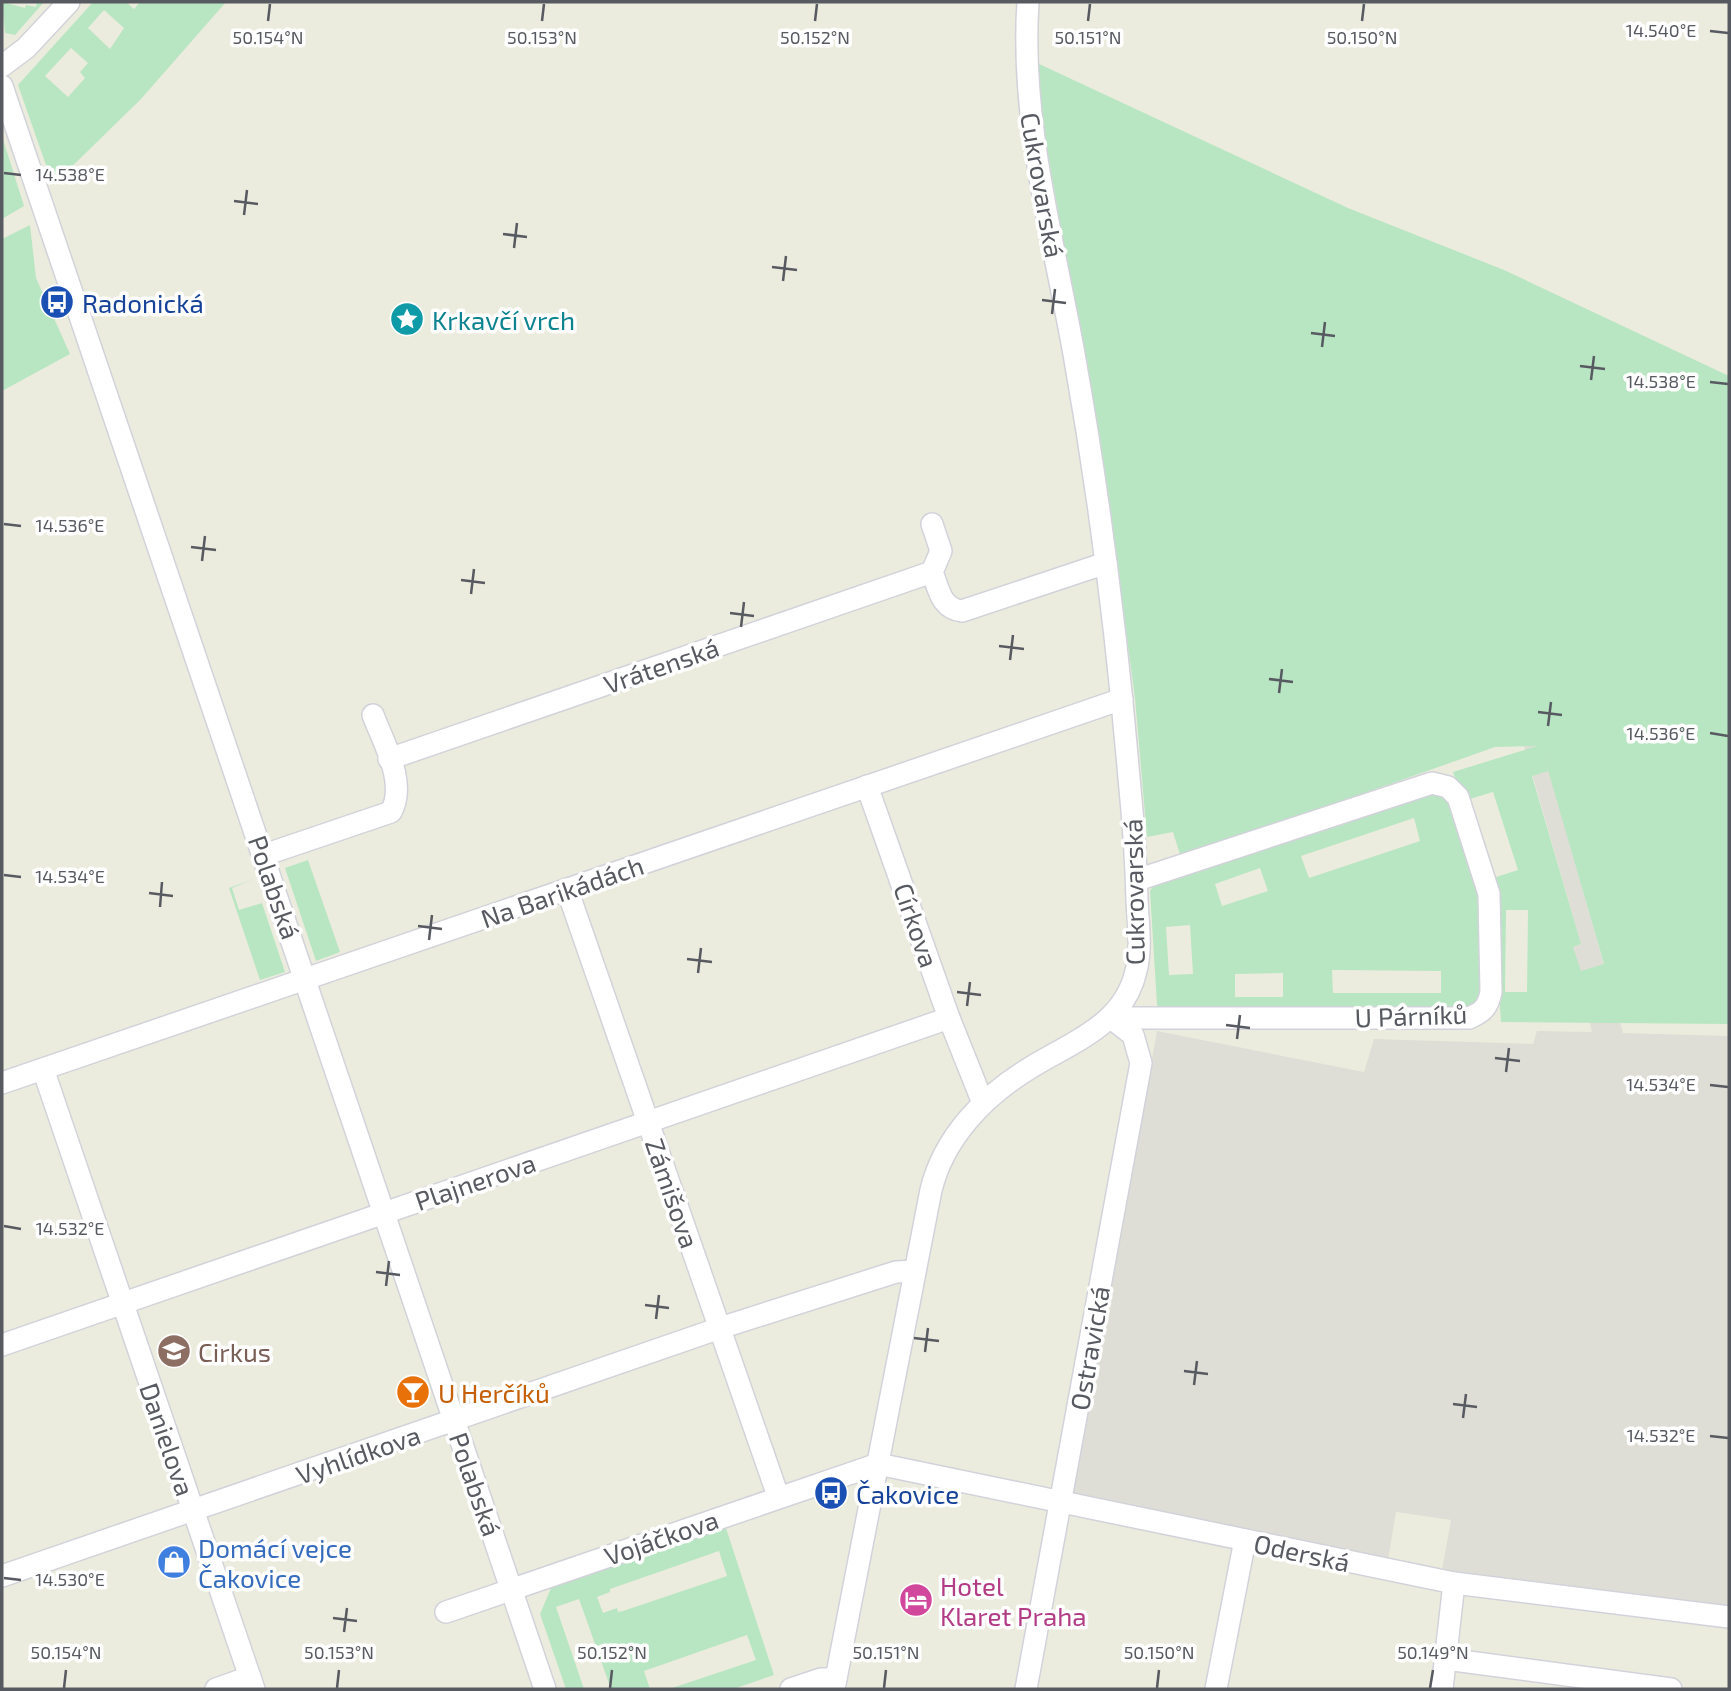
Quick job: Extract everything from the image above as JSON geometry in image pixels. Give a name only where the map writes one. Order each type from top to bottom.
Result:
[{"type":"street","points":[[2,66],[26,48],[69,2]]},
{"type":"street","name":"Cukrovarská","points":[[835,1684],[931,1190],[942,1157],[983,1103],[1015,1077],[1111,1018],[1131,989],[1139,958],[1136,880],[1122,699],[1106,564],[1074,357],[1031,121],[1024,55],[1028,2]]},
{"type":"street","name":"Polabská","points":[[2,86],[545,1689]]},
{"type":"street","points":[[932,524],[942,551],[932,572],[946,606],[962,611],[1106,564]]},
{"type":"street","name":"Vrátenská","points":[[389,759],[932,572]]},
{"type":"street","name":"Na Barikádách","points":[[2,1083],[1122,699]]},
{"type":"street","points":[[264,855],[391,812],[399,799],[389,759],[373,715]]},
{"type":"street","name":"U Párníků","points":[[1111,1018],[1469,1017],[1481,1013],[1489,1004],[1492,992],[1489,894],[1458,797],[1448,788],[1432,783],[1136,880]]},
{"type":"street","name":"Církova","points":[[867,786],[949,1018],[983,1103]]},
{"type":"street","name":"Zámišova","points":[[567,889],[778,1496]]},
{"type":"street","name":"Plajnerova","points":[[2,1345],[949,1018]]},
{"type":"street","name":"Ostravická","points":[[1027,1689],[1141,1063],[1133,1035],[1111,1018]]},
{"type":"street","name":"Danielova","points":[[43,1069],[252,1683]]},
{"type":"street","name":"Vyhlídkova","points":[[2,1576],[720,1328],[896,1272],[915,1271]]},
{"type":"street","name":"Oderská","points":[[878,1464],[1454,1583],[1729,1617]]},
{"type":"street","name":"Vojáčkova","points":[[446,1612],[778,1496],[878,1464]]},
{"type":"street","points":[[1216,1689],[1245,1540]]},
{"type":"street","points":[[1442,1689],[1454,1583]]},
{"type":"street","points":[[1446,1659],[1569,1682],[1669,1689]]},
{"type":"street","points":[[791,1689],[821,1679],[835,1684]]},
{"type":"street","points":[[216,1689],[252,1683]]},
{"type":"shaded area","points":[[1542,745],[1623,1033],[1729,1036],[1729,1606],[1442,1570],[1451,1520],[1396,1512],[1388,1560],[1072,1496],[1157,1031],[1364,1072],[1374,1039],[1533,1044],[1537,1031],[1592,1032],[1573,947],[1581,944],[1524,746]]},
{"type":"green space","points":[[2,2],[25,8],[26,5],[36,7],[37,2],[44,2],[15,35],[5,33]]},
{"type":"green space","points":[[93,2],[126,2],[134,9],[140,2],[226,2],[141,99],[53,185],[18,85]],"holes":[[[104,10],[124,28],[110,49],[88,28]],[[71,48],[88,63],[80,72],[85,78],[68,97],[45,76]]]},
{"type":"green space","points":[[1037,63],[1348,208],[1504,270],[1729,376],[1729,1024],[1501,1022],[1492,891],[1453,772],[1537,746],[1495,747],[1181,858],[1173,832],[1147,837],[1135,698],[1108,496],[1039,103]],"holes":[[[1541,746],[1604,964],[1581,971],[1573,947],[1581,944],[1532,776],[1548,771]],[[1493,792],[1518,870],[1496,877],[1470,799]],[[1506,910],[1528,910],[1527,992],[1505,992]]]},
{"type":"green space","points":[[2,136],[24,206],[2,219]]},
{"type":"green space","points":[[30,225],[36,278],[70,354],[2,391],[2,239]]},
{"type":"green space","points":[[1432,792],[1444,796],[1453,803],[1482,892],[1482,1009],[1160,1009],[1157,1005],[1150,891],[1154,885]],"holes":[[[1414,818],[1420,841],[1309,878],[1301,856]],[[1260,868],[1268,891],[1222,906],[1215,884]],[[1190,925],[1193,974],[1169,975],[1166,927]],[[1332,970],[1441,971],[1441,993],[1333,993]],[[1283,973],[1283,997],[1235,997],[1235,974]]]},
{"type":"green space","points":[[308,860],[340,952],[316,961],[285,868]]},
{"type":"green space","points":[[254,879],[232,888],[239,910],[262,903],[285,972],[260,980],[229,888]]},
{"type":"green space","points":[[726,1528],[774,1675],[733,1689],[669,1689],[756,1660],[747,1635],[644,1671],[650,1689],[611,1689],[579,1599],[556,1607],[584,1689],[566,1689],[540,1614],[551,1588]],"holes":[[[719,1551],[727,1576],[618,1612],[617,1608],[603,1613],[597,1597],[610,1592],[610,1589]]]},
{"type":"place","name":"Radonická","points":[[57,302]]},
{"type":"place","name":"Krkavčí vrch","points":[[407,319]]},
{"type":"place","name":"Cirkus","points":[[174,1351]]},
{"type":"place","name":"U Herčíků","points":[[413,1392]]},
{"type":"place","name":"Čakovice","points":[[831,1493]]},
{"type":"place","name":"Domácí vejce Čakovice","points":[[174,1562]]},
{"type":"place","name":"Hotel Klaret Praha","points":[[916,1600]]}]
